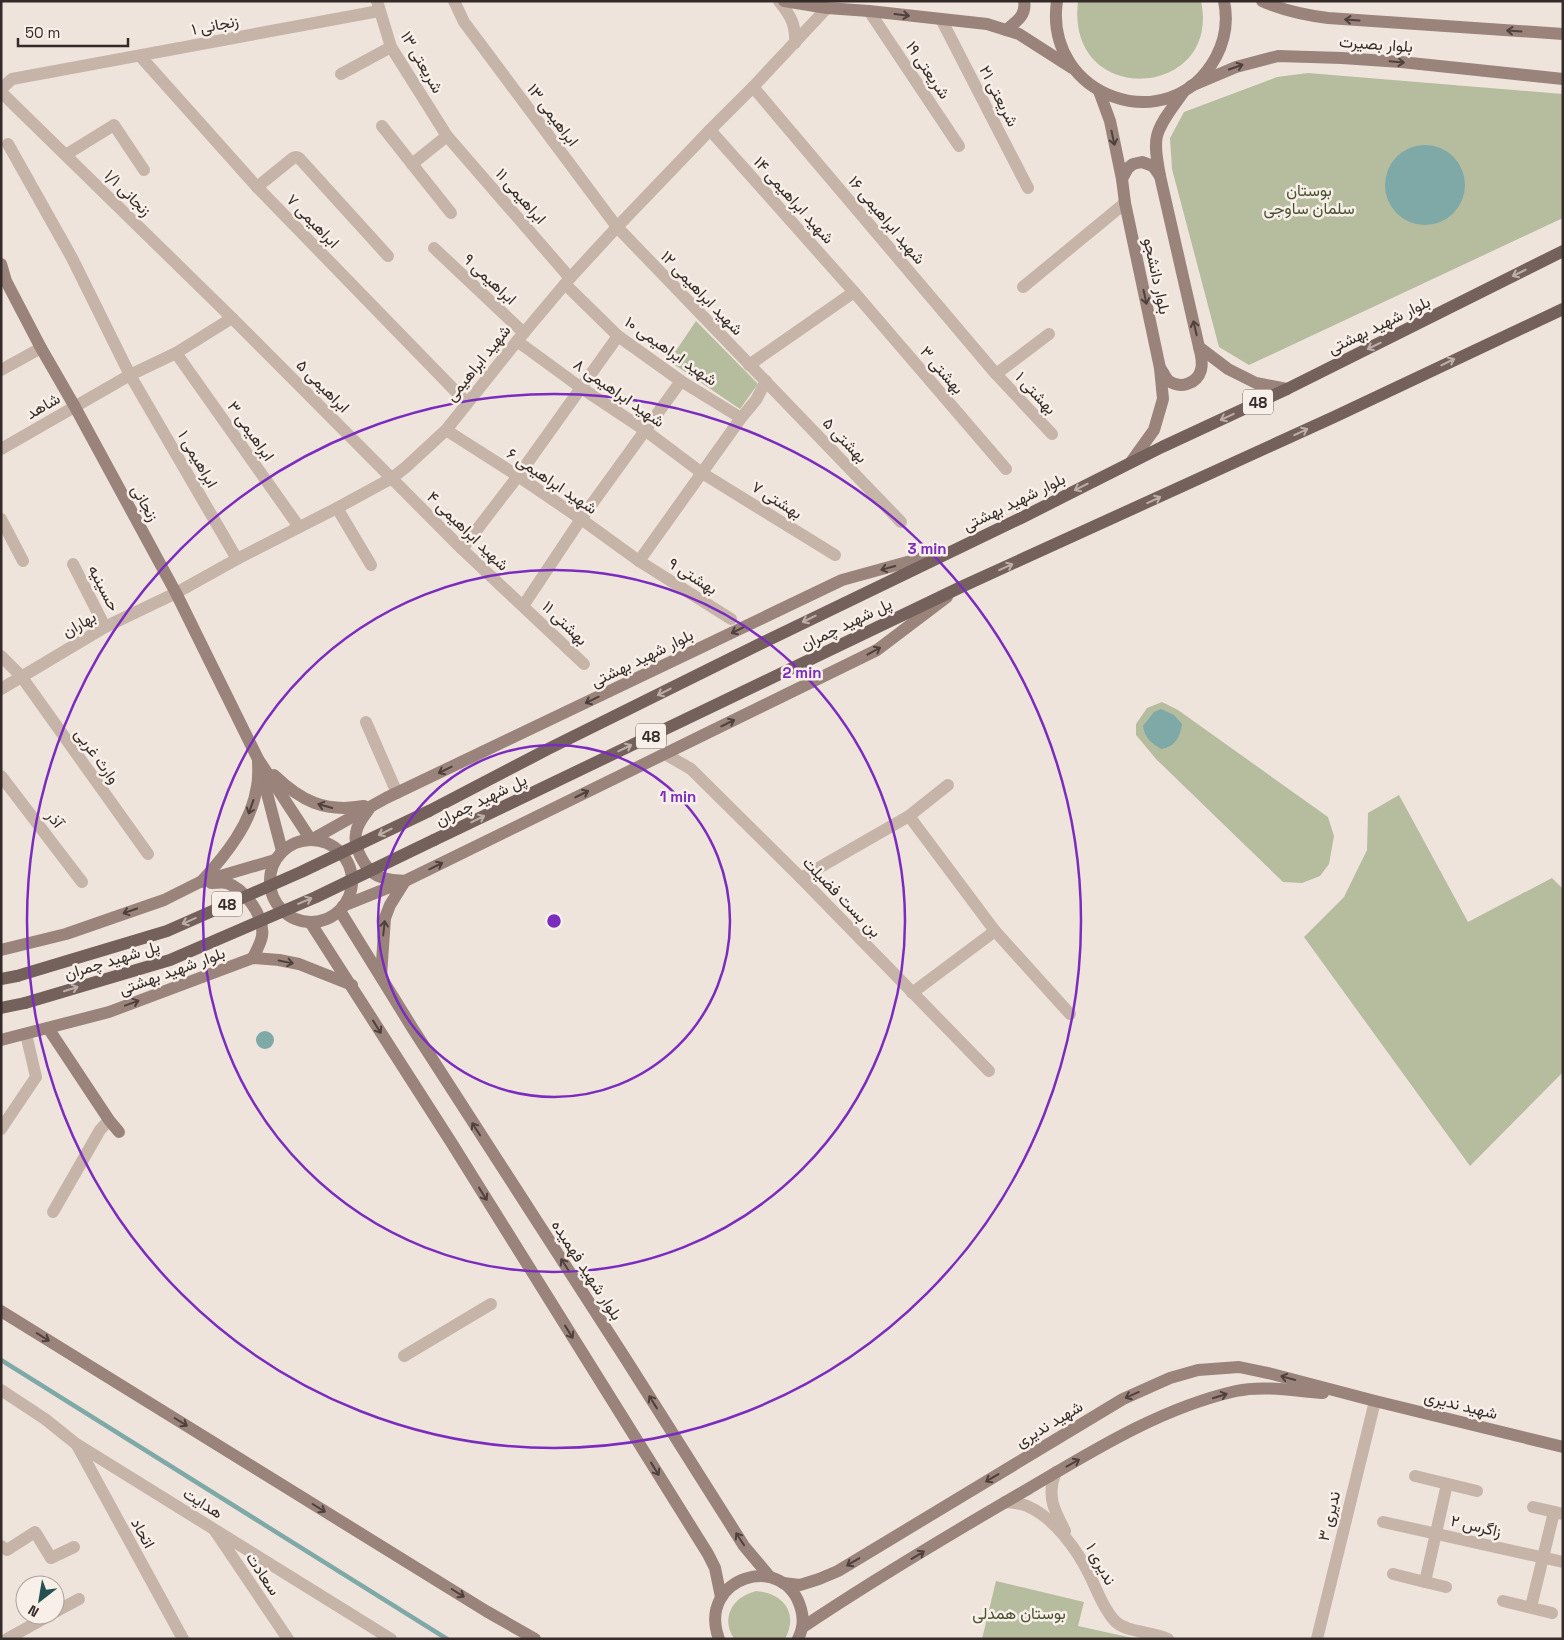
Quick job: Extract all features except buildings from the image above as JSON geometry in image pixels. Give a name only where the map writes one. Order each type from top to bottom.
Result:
[{"type":"main road","points":[[784,1],[828,8],[987,24],[1019,34],[1072,68]]},
{"type":"main road","points":[[1006,30],[1023,14],[1025,9],[1024,1]]},
{"type":"main road","points":[[1057,1],[1057,34],[1063,52],[1072,68],[1084,81],[1099,91]]},
{"type":"main road","points":[[1188,89],[1212,65],[1219,52],[1224,38],[1226,23],[1224,1]]},
{"type":"main road","name":"بلوار بصیرت","points":[[1262,1],[1300,15],[1563,34]]},
{"type":"main road","name":"بلوار بصیرت","points":[[1099,91],[1133,102],[1150,102],[1168,98],[1236,67],[1278,56],[1371,60],[1447,66],[1563,79]]},
{"type":"main road","name":"بلوار دانشجو","points":[[1160,368],[1168,380],[1180,386],[1190,384],[1198,377],[1202,369],[1199,347],[1156,152],[1157,137],[1163,123],[1188,89]]},
{"type":"main road","name":"بلوار دانشجو","points":[[1099,91],[1110,121],[1125,203],[1160,368],[1163,399],[1154,430],[1131,462]]},
{"type":"main road","points":[[1122,179],[1128,168],[1133,164],[1142,162],[1153,166],[1160,176]]},
{"type":"main road","name":"بلوار شهید بهشتی","points":[[311,840],[373,804],[842,580],[952,550],[1021,518],[1131,462],[1287,389],[1563,251]]},
{"type":"main road","name":"زنجانی","points":[[1,264],[4,282],[176,593],[258,759]]},
{"type":"main road","name":"48","points":[[961,587],[1334,417],[1563,309]]},
{"type":"main road","points":[[1199,347],[1228,370],[1256,383],[1287,389]]},
{"type":"main road","name":"پل شهید چمران","points":[[1,979],[17,976],[167,930],[301,872],[429,811],[556,745],[952,550]]},
{"type":"main road","points":[[258,759],[278,856],[270,876],[270,885],[275,901],[280,908],[294,918],[310,922],[329,918],[342,908],[405,881],[878,650],[961,587]]},
{"type":"main road","name":"پل شهید چمران","points":[[1,1008],[170,960],[307,901],[961,587]]},
{"type":"main road","points":[[258,759],[287,788],[314,803],[329,808],[342,809],[373,804]]},
{"type":"main road","points":[[258,759],[311,840]]},
{"type":"main road","points":[[200,882],[231,846],[248,816],[257,787],[258,759]]},
{"type":"main road","points":[[373,804],[361,820],[356,833],[358,850],[366,865],[376,875],[386,879],[405,881]]},
{"type":"main road","points":[[1,950],[75,930],[164,900],[200,882],[278,856],[298,841],[318,840],[333,846],[344,856],[352,877],[352,885],[342,908]]},
{"type":"main road","points":[[381,976],[385,918],[390,905],[405,881]]},
{"type":"main road","points":[[200,882],[226,883],[240,890],[252,903],[262,927],[262,937],[253,958]]},
{"type":"main road","name":"بلوار شهید فهمیده","points":[[342,908],[381,976],[470,1118],[744,1546],[770,1577]]},
{"type":"main road","points":[[310,922],[352,985],[708,1554],[716,1568],[721,1597]]},
{"type":"main road","name":"بلوار شهید بهشتی","points":[[1,1040],[109,1012],[253,958],[299,964],[352,985]]},
{"type":"main road","points":[[48,1028],[119,1132]]},
{"type":"main road","points":[[1,1311],[470,1601],[535,1639]]},
{"type":"main road","name":"شهید ندیری","points":[[783,1583],[800,1585],[838,1571],[1123,1399],[1170,1378],[1198,1370],[1239,1367],[1563,1447]]},
{"type":"main road","name":"شهید ندیری","points":[[802,1634],[848,1597],[1005,1502],[1056,1472],[1143,1425],[1177,1409],[1237,1391],[1259,1388],[1352,1395]]},
{"type":"main road","points":[[719,1639],[714,1619],[716,1607],[721,1597],[730,1586],[742,1579],[756,1576],[770,1577],[783,1583],[792,1592],[799,1602],[803,1614],[802,1634]]},
{"type":"street","name":"ابراهیمی ۱۳","points":[[454,1],[464,22],[617,227]]},
{"type":"street","points":[[779,1],[792,20],[795,30],[795,43]]},
{"type":"street","name":"شریعتی ۱۳","points":[[378,6],[391,47],[447,136]]},
{"type":"street","name":"زنجانی ۱","points":[[1,90],[12,79],[140,56],[378,6]]},
{"type":"street","name":"شهید ابراهیمی","points":[[176,593],[392,478],[418,457],[446,430],[567,281],[828,8]]},
{"type":"street","name":"شریعتی ۱۹","points":[[869,11],[959,146]]},
{"type":"street","name":"شریعتی ۲۱","points":[[941,20],[1028,188]]},
{"type":"street","points":[[341,74],[391,47]]},
{"type":"street","name":"ابراهیمی ۷","points":[[140,56],[257,187],[468,403]]},
{"type":"street","name":"شهید ابراهیمی ۱۶","points":[[754,87],[996,374]]},
{"type":"street","name":"زنجانی ۱/۱","points":[[1,90],[232,318]]},
{"type":"street","points":[[67,154],[114,125],[144,170]]},
{"type":"street","points":[[382,126],[451,212]]},
{"type":"street","name":"شهید ابراهیمی ۱۴","points":[[710,130],[854,292]]},
{"type":"street","points":[[412,164],[447,136]]},
{"type":"street","name":"ابراهیمی ۱۱","points":[[447,136],[567,281]]},
{"type":"street","name":"ابراهیمی ۱","points":[[8,144],[72,258],[130,376],[237,559]]},
{"type":"street","points":[[257,187],[293,158],[299,158],[388,256]]},
{"type":"street","points":[[1023,287],[1125,203]]},
{"type":"street","name":"شهید ابراهیمی ۱۲","points":[[617,227],[766,381]]},
{"type":"street","name":"ابراهیمی ۹","points":[[434,248],[520,337]]},
{"type":"street","name":"شهید ابراهیمی ۱۰","points":[[567,281],[618,336],[681,380],[742,418]]},
{"type":"street","points":[[749,365],[854,292]]},
{"type":"street","name":"بهشتی ۳","points":[[854,292],[1006,470]]},
{"type":"street","name":"شاهد","points":[[1,450],[74,406],[176,353],[232,318]]},
{"type":"street","name":"ابراهیمی ۵","points":[[232,318],[392,478]]},
{"type":"street","points":[[996,374],[1049,334]]},
{"type":"street","points":[[462,549],[518,476],[618,336]]},
{"type":"street","name":"شهید ابراهیمی ۸","points":[[520,337],[580,387],[646,431],[702,472]]},
{"type":"street","points":[[1,370],[41,348]]},
{"type":"street","name":"ابراهیمی ۳","points":[[176,353],[299,527]]},
{"type":"street","name":"بهشتی ۱","points":[[996,374],[1052,434]]},
{"type":"street","points":[[523,606],[581,519],[681,380]]},
{"type":"street","points":[[638,561],[756,400],[766,381]]},
{"type":"street","name":"بهشتی ۵","points":[[766,381],[901,522]]},
{"type":"street","name":"شهید ابراهیمی ۶","points":[[446,430],[518,476],[638,561]]},
{"type":"street","name":"بهشتی ۷","points":[[702,472],[835,555]]},
{"type":"street","name":"شهید ابراهیمی ۴","points":[[392,478],[462,549],[523,606]]},
{"type":"street","points":[[337,508],[371,565]]},
{"type":"street","points":[[1,519],[23,561]]},
{"type":"street","name":"بهشتی ۹","points":[[638,561],[731,618]]},
{"type":"street","name":"حسینیه","points":[[73,564],[105,627]]},
{"type":"street","name":"بهاران","points":[[1,689],[105,627],[176,593]]},
{"type":"street","name":"بهشتی ۱۱","points":[[523,606],[584,664]]},
{"type":"street","name":"وارث غربی","points":[[1,656],[21,676],[148,854]]},
{"type":"street","points":[[366,722],[397,793]]},
{"type":"street","name":"بن بست فضیلت","points":[[665,754],[691,769],[801,878],[989,1071]]},
{"type":"street","name":"آذر","points":[[1,776],[82,882]]},
{"type":"street","points":[[801,878],[909,816],[948,785]]},
{"type":"street","points":[[909,816],[995,931],[1070,1014]]},
{"type":"street","points":[[912,993],[995,931]]},
{"type":"street","points":[[1,1128],[36,1077],[26,1034]]},
{"type":"street","points":[[53,1212],[100,1130],[109,1120]]},
{"type":"street","points":[[404,1356],[491,1304]]},
{"type":"street","name":"هدایت","points":[[1,1390],[45,1419],[75,1442],[391,1639]]},
{"type":"street","name":"ندیری ۳","points":[[1316,1639],[1375,1401]]},
{"type":"street","name":"اتحاد","points":[[75,1442],[183,1639]]},
{"type":"street","points":[[1056,1472],[1051,1488],[1051,1496],[1057,1516],[1072,1544]]},
{"type":"street","points":[[1415,1476],[1478,1491]]},
{"type":"street","points":[[1425,1582],[1448,1484]]},
{"type":"street","name":"ندیری ۱","points":[[1005,1502],[1017,1503],[1034,1509],[1072,1544],[1085,1565],[1106,1610],[1114,1620],[1124,1627],[1168,1639]]},
{"type":"street","points":[[1531,1607],[1543,1558],[1558,1513],[1533,1507]]},
{"type":"street","name":"زاگرس ۲","points":[[1383,1522],[1563,1562]]},
{"type":"street","name":"سعادت","points":[[212,1528],[288,1639]]},
{"type":"street","points":[[1,1546],[7,1550],[35,1532],[51,1558],[74,1547]]},
{"type":"street","points":[[1393,1574],[1446,1587]]},
{"type":"street","points":[[65,1606],[78,1599]]},
{"type":"street","points":[[1503,1601],[1552,1613]]},
{"type":"street","points":[[1,1634],[5,1639],[31,1625]]},
{"type":"green space","points":[[1078,1],[1201,1],[1201,34],[1189,58],[1168,73],[1142,79],[1117,75],[1095,61],[1080,36]]},
{"type":"green space","name":"بوستان سلمان ساوجی","points":[[1308,73],[1563,94],[1563,218],[1249,365],[1219,347],[1172,169],[1170,138],[1184,112],[1277,77]]},
{"type":"green space","points":[[696,321],[758,384],[740,409],[669,361]]},
{"type":"green space","points":[[1162,702],[1178,710],[1328,817],[1334,836],[1329,864],[1320,876],[1302,883],[1283,882],[1156,759],[1136,735],[1136,724],[1147,708]]},
{"type":"green space","points":[[1399,795],[1468,922],[1552,878],[1563,889],[1563,1072],[1470,1166],[1304,937],[1344,897],[1367,850],[1368,813]]},
{"type":"green space","name":"بوستان همدلی","points":[[996,1581],[1084,1602],[1078,1626],[1137,1639],[982,1639]]},
{"type":"green space","points":[[756,1591],[774,1596],[786,1606],[790,1621],[785,1639],[734,1639],[728,1623],[731,1609],[741,1598]]},
{"type":"water","points":[[1425,145],[1440,148],[1453,157],[1462,170],[1465,185],[1462,200],[1453,213],[1440,222],[1425,225],[1410,222],[1397,213],[1388,200],[1385,185],[1388,170],[1397,157],[1410,148]]},
{"type":"water","points":[[1161,709],[1174,715],[1182,724],[1176,741],[1170,746],[1161,749],[1145,734],[1143,726],[1154,712]]},
{"type":"water","points":[[265,1031],[271,1034],[274,1040],[271,1046],[265,1049],[259,1046],[256,1040],[259,1034]]},
{"type":"waterway","points":[[1,1360],[447,1639]]}]
